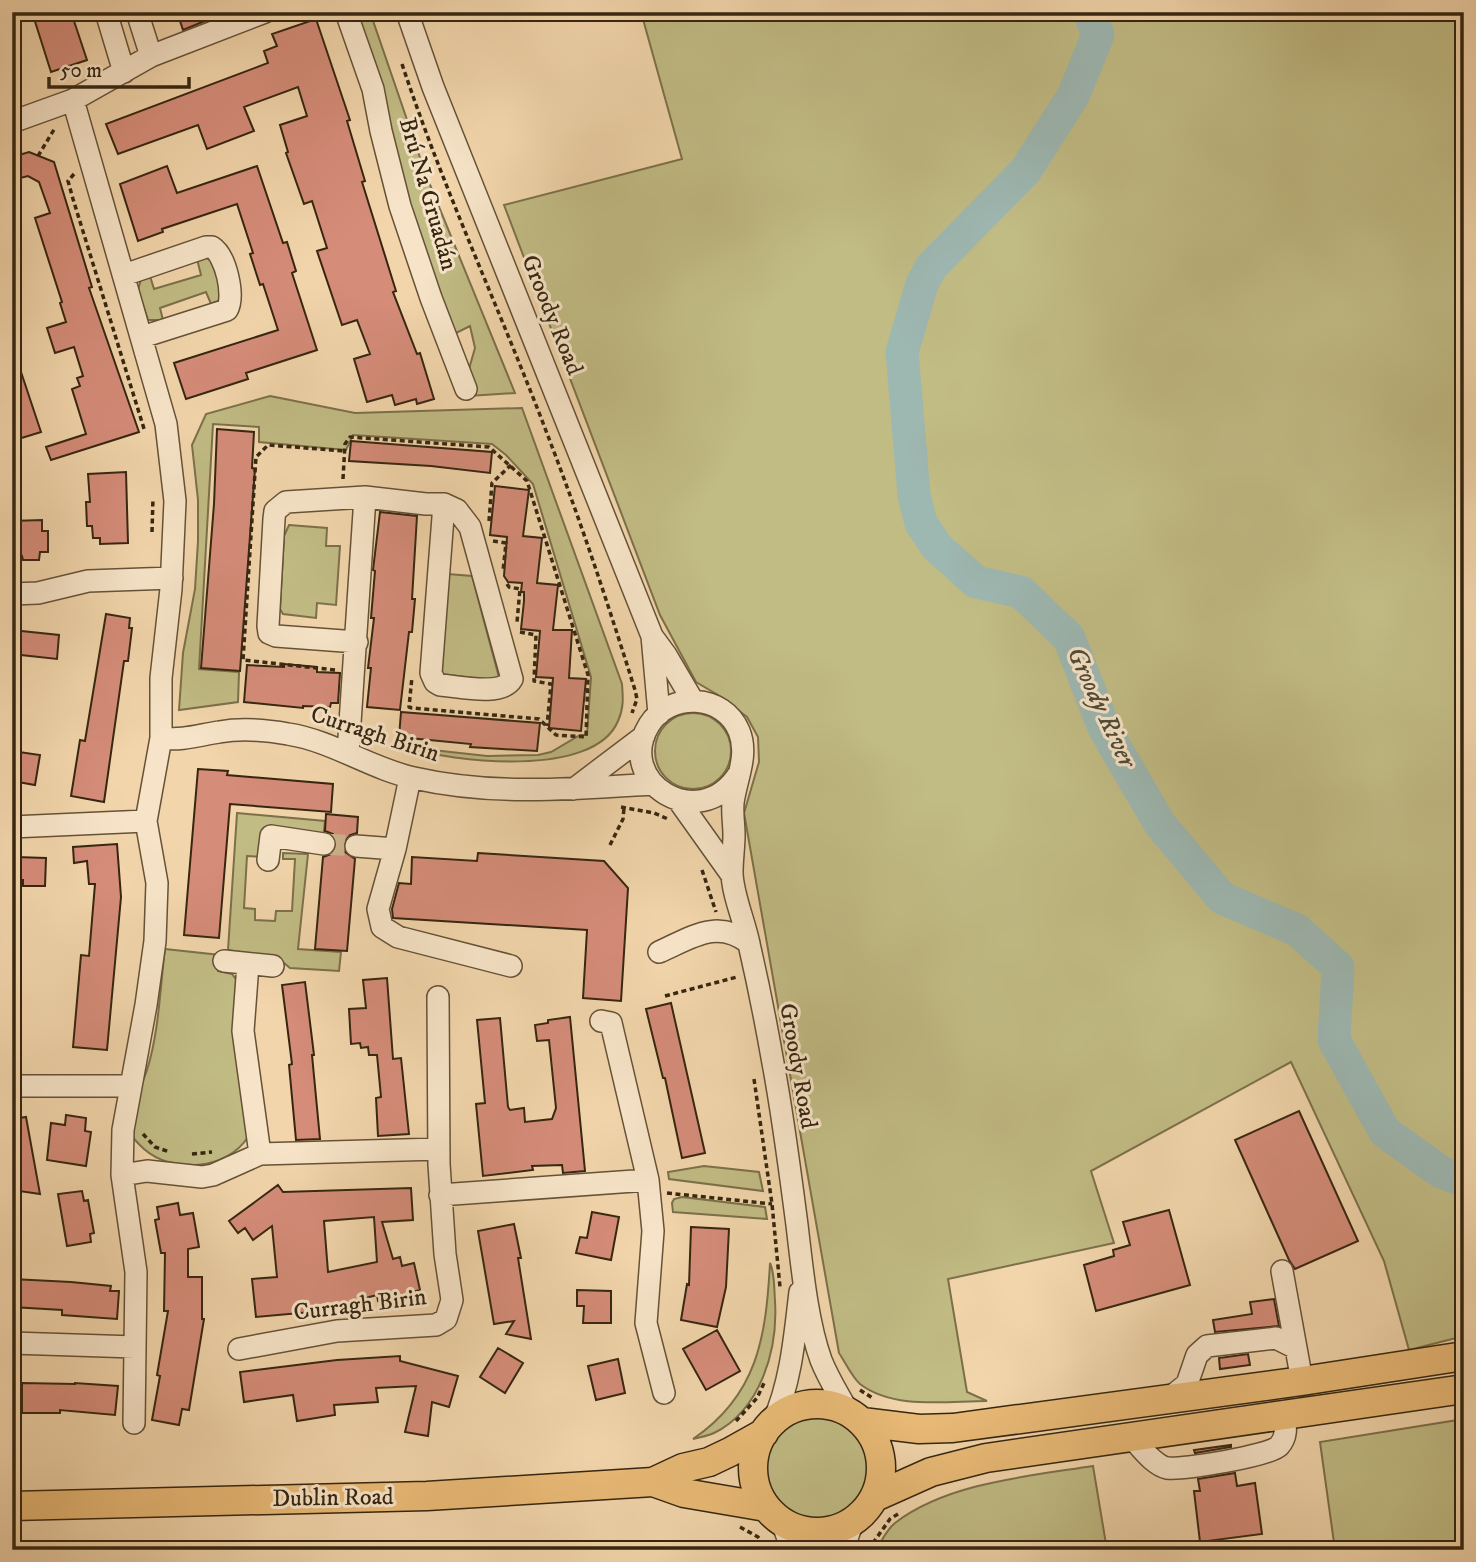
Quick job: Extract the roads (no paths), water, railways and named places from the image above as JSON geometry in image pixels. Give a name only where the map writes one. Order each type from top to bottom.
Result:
[{"type":"main road","points":[[653,1482],[683,1468],[709,1462],[730,1452],[790,1410],[809,1405],[829,1405],[862,1412],[907,1428],[953,1428],[1247,1389],[1464,1356]]},
{"type":"main road","points":[[1302,1381],[1312,1394],[1332,1409]]},
{"type":"main road","points":[[1247,1389],[1268,1400],[1284,1416]]},
{"type":"main road","points":[[875,1497],[931,1472],[986,1458],[1464,1389]]},
{"type":"main road","points":[[653,1482],[684,1493],[774,1514],[799,1530],[836,1530],[866,1510],[875,1497],[881,1478],[881,1458],[862,1412]]},
{"type":"main road","points":[[769,1427],[756,1451],[753,1470],[757,1490],[774,1514]]},
{"type":"main road","name":"Dublin Road","points":[[12,1506],[427,1496],[653,1482]]},
{"type":"street","points":[[106,12],[124,72]]},
{"type":"street","points":[[137,12],[151,56]]},
{"type":"street","points":[[12,122],[73,100],[151,56],[265,12]]},
{"type":"street","name":"Brú Na Gruadán","points":[[346,12],[373,89],[402,215],[430,298],[466,389]]},
{"type":"street","name":"Groody Road","points":[[407,12],[433,87],[652,636]]},
{"type":"street","points":[[73,100],[166,424],[175,501],[172,578],[161,678],[161,738],[146,821],[157,883],[155,941],[123,1130],[122,1175],[136,1269],[134,1423]]},
{"type":"street","points":[[124,275],[212,247],[219,255],[230,286],[232,297],[227,310],[142,337]]},
{"type":"street","points":[[348,753],[365,497]]},
{"type":"street","points":[[357,642],[276,636],[269,633],[275,511],[286,502],[365,497],[426,505],[444,504],[457,510],[470,527],[512,680],[509,685],[499,690],[440,685],[435,682],[431,673],[444,504]]},
{"type":"street","points":[[12,594],[38,593],[88,581],[172,578]]},
{"type":"street","points":[[652,636],[666,654],[693,701]]},
{"type":"street","points":[[652,636],[659,713]]},
{"type":"street","points":[[574,789],[637,729],[650,724],[659,713],[678,703],[693,701],[715,706],[730,716],[743,743],[743,759],[733,803],[732,874]]},
{"type":"street","points":[[637,729],[643,764],[653,784],[679,801],[704,801],[724,792],[738,775]]},
{"type":"street","name":"Curragh Birin","points":[[161,738],[186,739],[220,732],[263,731],[306,738],[410,778],[505,791],[653,784]]},
{"type":"street","points":[[410,778],[395,849],[377,909],[382,927],[398,937],[511,965]]},
{"type":"street","points":[[679,801],[732,874]]},
{"type":"street","points":[[12,827],[146,821]]},
{"type":"street","points":[[268,860],[271,836],[324,844]]},
{"type":"street","points":[[356,846],[395,849]]},
{"type":"street","name":"Groody Road","points":[[732,874],[774,1065],[802,1269]]},
{"type":"street","points":[[659,952],[706,932],[722,930],[739,935],[749,943]]},
{"type":"street","points":[[224,961],[272,966]]},
{"type":"street","points":[[248,964],[243,1031],[260,1154]]},
{"type":"street","name":"Curragh Birin","points":[[239,1349],[337,1331],[436,1325],[446,1319],[452,1300],[440,1195],[438,997]]},
{"type":"street","points":[[601,1021],[611,1023],[649,1188],[653,1231],[646,1323],[663,1393]]},
{"type":"street","points":[[12,1086],[131,1086]]},
{"type":"street","points":[[122,1175],[146,1171],[201,1177],[213,1175],[260,1154],[438,1149]]},
{"type":"street","points":[[440,1195],[649,1188]]},
{"type":"street","points":[[802,1269],[821,1361],[862,1412]]},
{"type":"street","points":[[769,1427],[780,1408],[790,1360],[802,1269]]},
{"type":"street","points":[[1282,1271],[1302,1381]]},
{"type":"street","points":[[1167,1400],[1187,1384],[1197,1355],[1207,1346],[1276,1338],[1296,1348]]},
{"type":"street","points":[[12,1342],[135,1347]]},
{"type":"street","points":[[774,1514],[792,1550]]},
{"type":"street","points":[[843,1550],[853,1521]]},
{"type":"waterway","name":"Groody River","points":[[1089,12],[1098,35],[1073,96],[1026,170],[931,267],[922,284],[902,352],[914,495],[921,523],[937,547],[976,582],[1021,592],[1069,638],[1104,728],[1160,824],[1222,898],[1297,930],[1338,967],[1334,1040],[1385,1132],[1441,1172],[1464,1181]]},
{"type":"tunnel","points":[[324,844],[356,846]]}]
